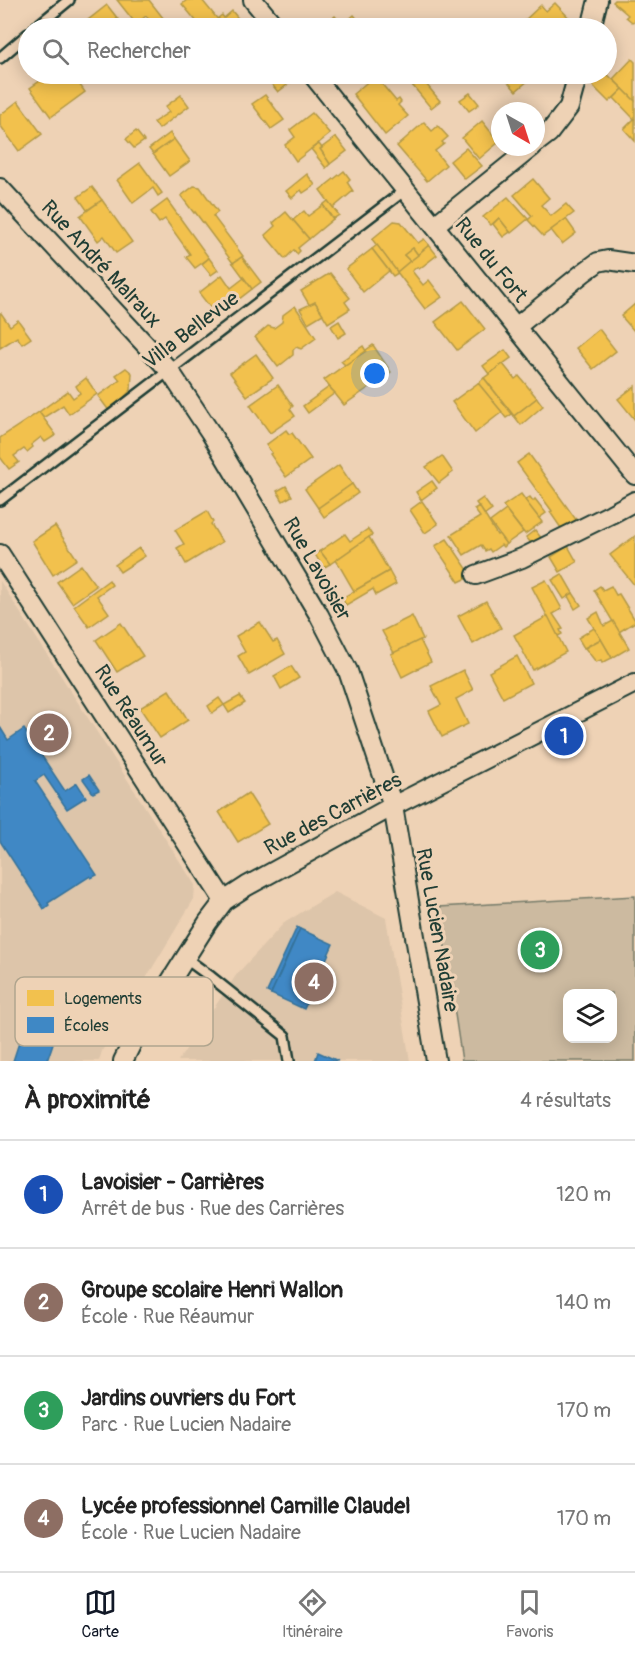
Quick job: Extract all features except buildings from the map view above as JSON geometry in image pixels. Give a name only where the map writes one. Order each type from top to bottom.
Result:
[{"type":"street","points":[[253,0],[268,18]]},
{"type":"street","points":[[594,18],[598,0]]},
{"type":"street","name":"Rue du Fort","points":[[320,84],[635,475]]},
{"type":"street","points":[[545,136],[569,107],[575,84]]},
{"type":"street","points":[[435,225],[520,156]]},
{"type":"street","name":"Rue André Malraux","points":[[0,188],[169,370]]},
{"type":"street","points":[[516,327],[598,262],[608,260],[635,264]]},
{"type":"street","name":"Rue Lavoisier","points":[[169,370],[210,432],[319,615],[348,671],[393,807]]},
{"type":"street","points":[[476,575],[522,558],[635,501]]},
{"type":"street","name":"Rue Réaumur","points":[[0,554],[224,901]]},
{"type":"street","name":"Rue des Carrières","points":[[173,977],[224,901],[247,886],[393,807],[635,683]]},
{"type":"street","name":"Rue Lucien Nadaire","points":[[393,807],[436,1061]]},
{"type":"street","name":"Rue des Carrières","points":[[123,1061],[130,1046]]},
{"type":"lane","points":[[47,18],[69,0]]},
{"type":"lane","points":[[0,58],[18,43]]},
{"type":"lane","name":"Villa Bellevue","points":[[0,500],[405,190]]},
{"type":"lane","points":[[185,958],[212,977]]},
{"type":"lane","points":[[213,978],[285,1036],[289,1061]]},
{"type":"shaded area","points":[[0,581],[195,885],[194,899],[147,977],[15,977],[15,1046],[105,1046],[99,1061],[0,1061]]},
{"type":"shaded area","points":[[335,892],[386,918],[410,1061],[178,1061],[188,1046],[213,1046],[213,1009],[237,974],[284,923]]},
{"type":"shaded area","points":[[635,896],[635,1061],[462,1061],[439,907]]},
{"type":"place","name":"Groupe scolaire Henri Wallon","points":[[49,733]]},
{"type":"place","name":"Lavoisier - Carrières","points":[[564,736]]},
{"type":"place","name":"Jardins ouvriers du Fort","points":[[540,950]]},
{"type":"place","name":"Lycée professionnel Camille Claudel","points":[[314,982]]}]
